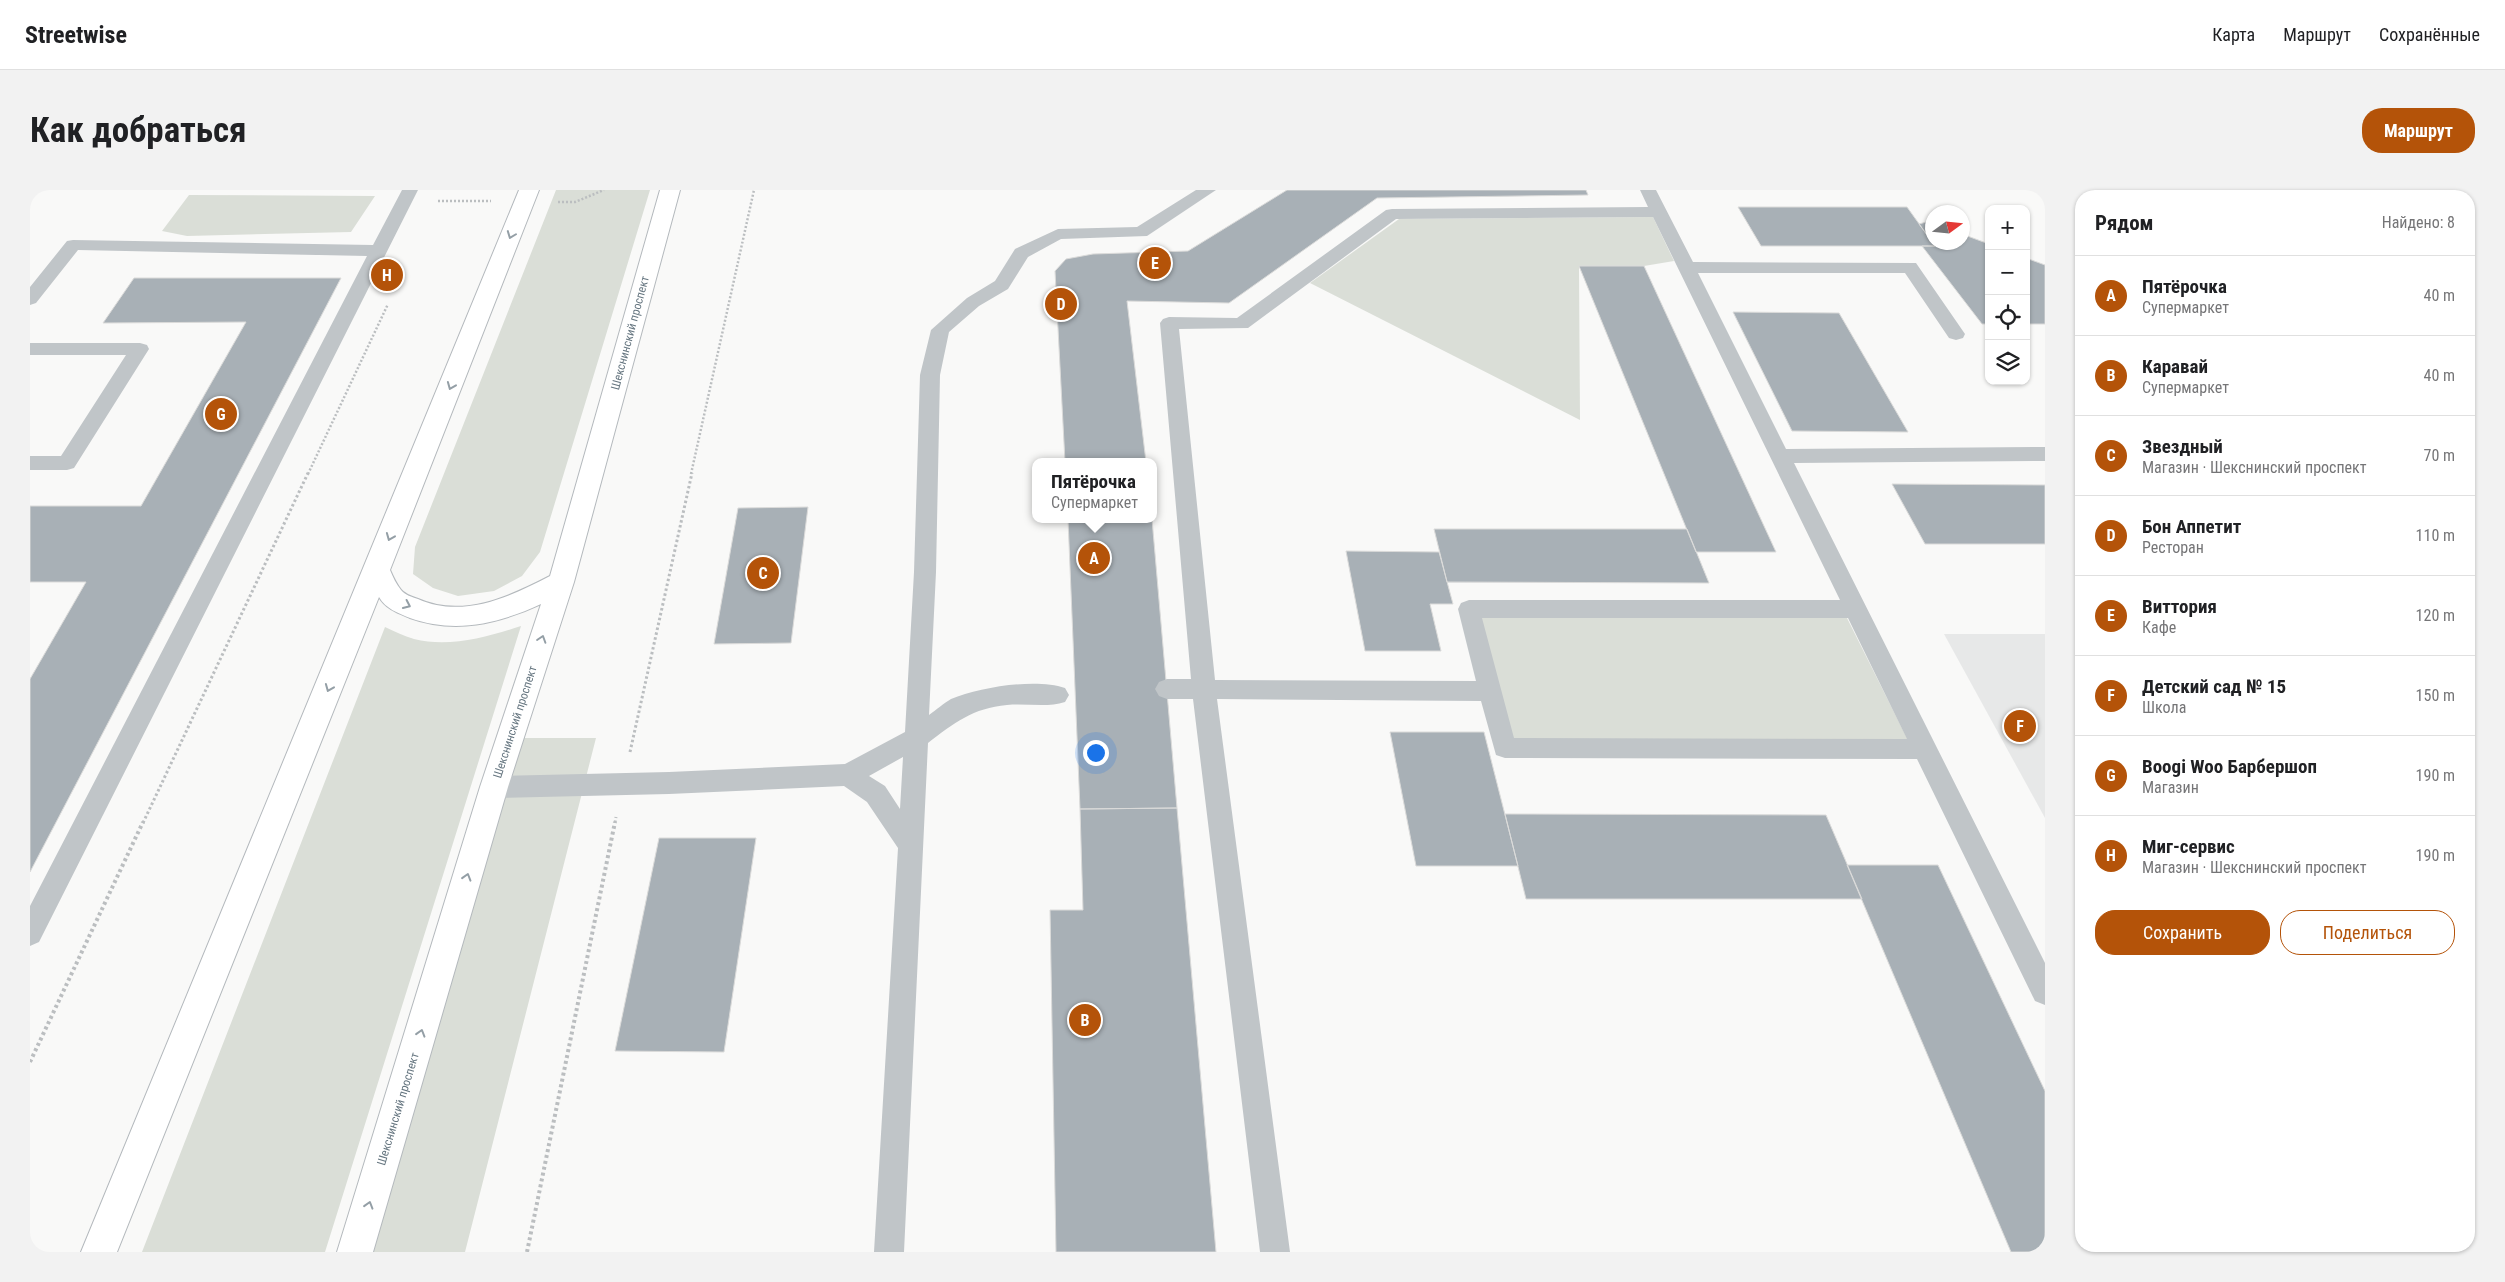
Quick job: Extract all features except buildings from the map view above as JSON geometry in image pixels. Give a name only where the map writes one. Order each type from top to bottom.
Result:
[{"type":"main road","points":[[99,1252],[377,570],[529,190]]},
{"type":"main road","name":"Шекснинский проспект","points":[[355,1252],[494,787],[561,582],[670,190]]},
{"type":"main road","points":[[377,570],[392,599],[423,613],[454,616],[494,612],[529,600],[561,582]]},
{"type":"lane","points":[[30,933],[410,190]]},
{"type":"lane","points":[[889,1252],[925,572],[930,375],[940,330],[973,302],[1002,285],[1021,253],[1058,234],[1141,232],[1208,190]]},
{"type":"lane","points":[[1648,190],[2045,992]]},
{"type":"lane","points":[[1275,1252],[1204,690],[1169,323],[1241,324],[1392,214],[1659,212]]},
{"type":"lane","points":[[30,299],[73,245],[379,251]]},
{"type":"lane","points":[[1686,268],[1910,266],[1956,334]]},
{"type":"lane","points":[[30,348],[140,349],[67,463],[30,463]]},
{"type":"lane","points":[[1780,456],[2045,454]]},
{"type":"lane","points":[[1855,609],[1469,609],[1505,748],[1924,749]]},
{"type":"lane","points":[[1167,689],[1490,691]]},
{"type":"lane","points":[[494,787],[623,783],[669,784],[848,775],[916,738],[958,707],[1006,695],[1057,694]]},
{"type":"lane","points":[[848,775],[876,794],[910,845]]},
{"type":"path","points":[[527,1252],[623,783],[754,190]]},
{"type":"path","points":[[433,210],[437,201]]},
{"type":"path","points":[[30,1062],[390,300]]},
{"type":"shaded area","points":[[556,190],[650,190],[540,552],[522,576],[494,591],[458,596],[433,588],[413,574],[415,547]]},
{"type":"shaded area","points":[[189,195],[375,196],[351,232],[187,236],[162,231]]},
{"type":"shaded area","points":[[1653,217],[1674,261],[1644,266],[1579,266],[1580,420],[1310,283],[1399,219]]},
{"type":"shaded area","points":[[1844,612],[1908,740],[1511,743],[1476,615]]},
{"type":"shaded area","points":[[521,626],[325,1252],[142,1252],[385,627],[414,639],[455,642],[495,634]]},
{"type":"shaded area","points":[[1944,634],[2045,634],[2045,818]]},
{"type":"shaded area","points":[[522,738],[596,738],[465,1252],[373,1252]]},
{"type":"place","name":"Виттория","points":[[1155,263]]},
{"type":"place","name":"Миг-сервис","points":[[387,275]]},
{"type":"place","name":"Бон Аппетит","points":[[1061,304]]},
{"type":"place","name":"Boogi Woo Барбершоп","points":[[221,414]]},
{"type":"place","name":"Пятёрочка","points":[[1094,558]]},
{"type":"place","name":"Звездный","points":[[763,573]]},
{"type":"place","name":"Детский сад № 15","points":[[2020,726]]},
{"type":"place","name":"Каравай","points":[[1085,1020]]}]
